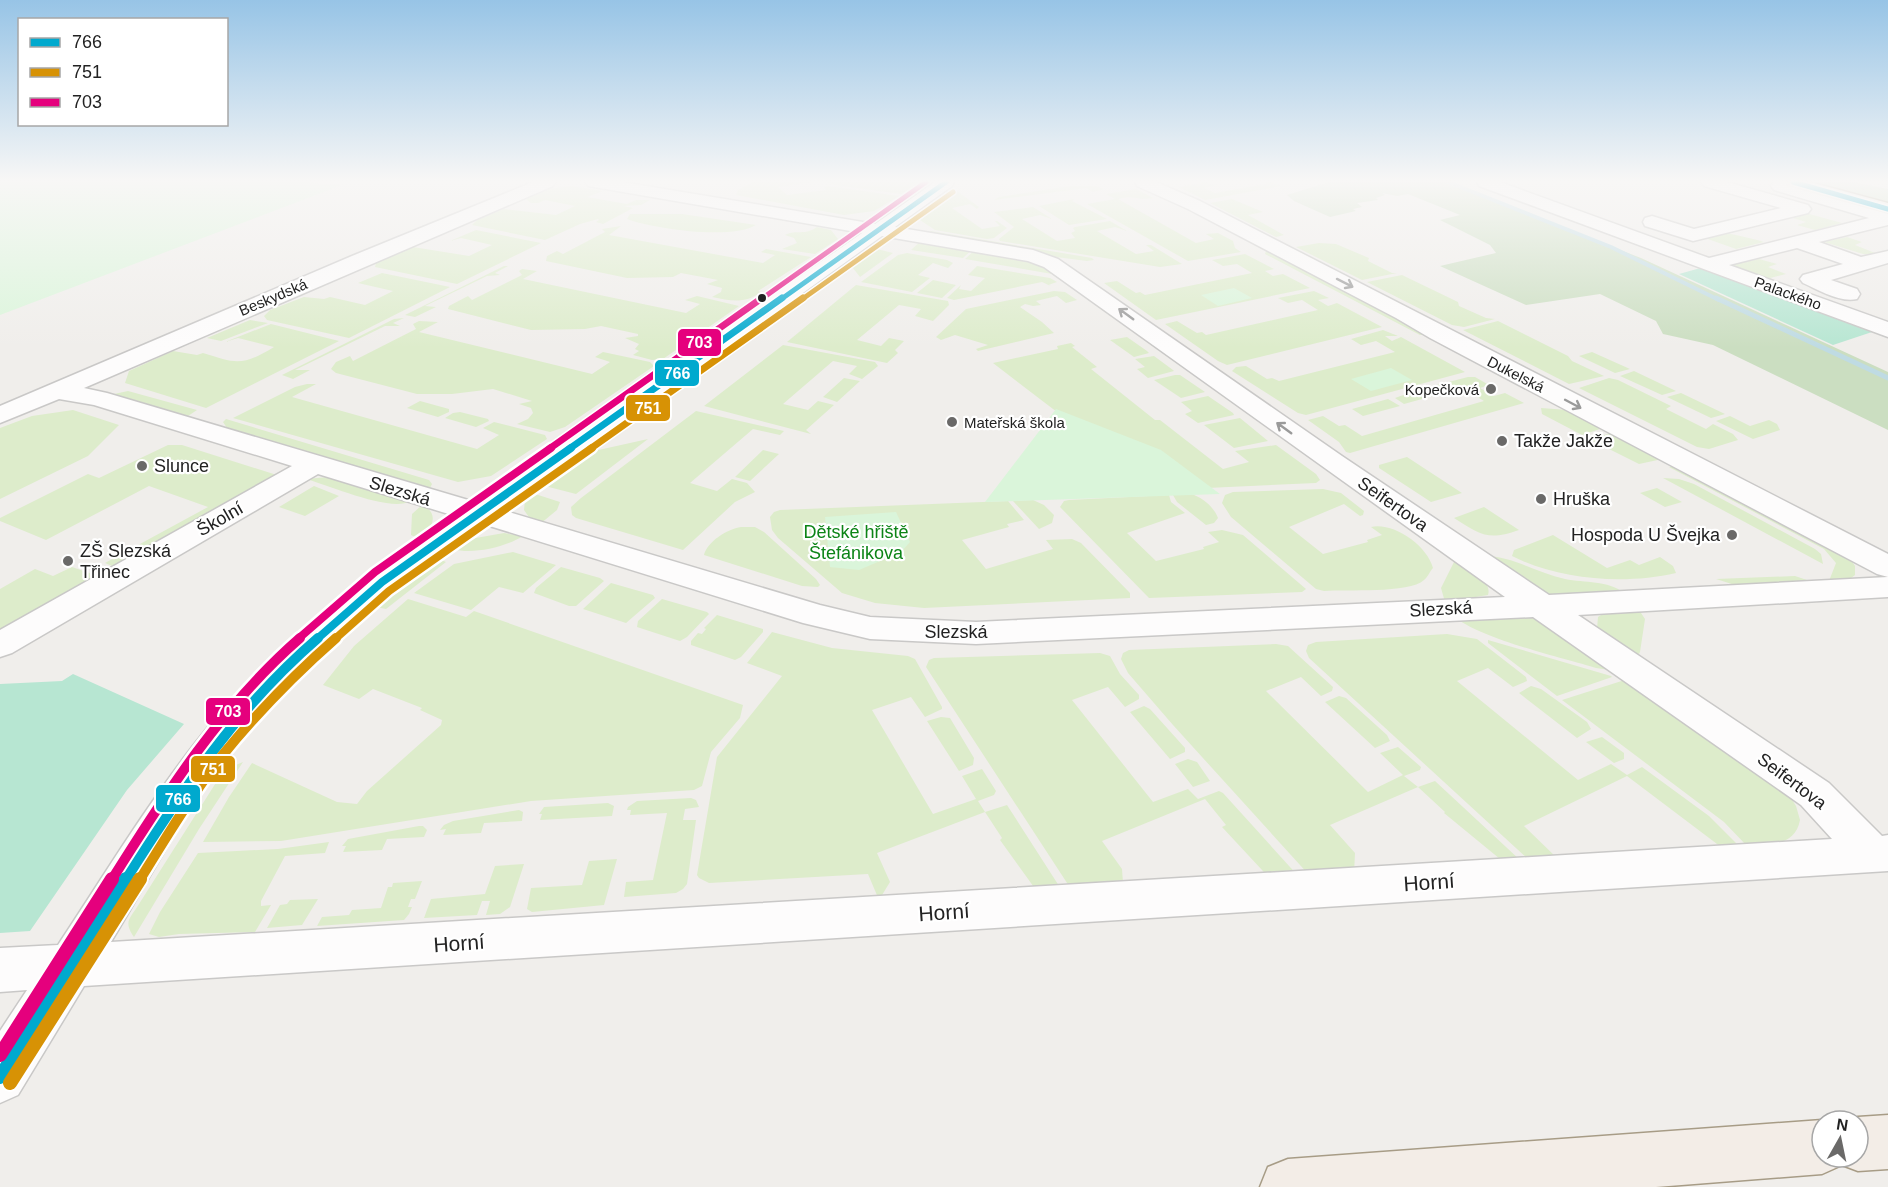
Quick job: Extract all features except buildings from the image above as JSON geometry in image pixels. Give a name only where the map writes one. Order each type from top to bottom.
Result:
[{"type":"main road","points":[[1870,1143],[1888,1142]]},
{"type":"main road","points":[[1288,1187],[1810,1148]]},
{"type":"street","name":"Beskydská","points":[[0,415],[413,237]]},
{"type":"street","points":[[0,1077],[168,813],[210,752],[247,708],[295,658],[382,582],[866,237]]},
{"type":"street","name":"Seifertova","points":[[931,237],[1033,256],[1051,263],[1332,462],[1815,794],[1880,853]]},
{"type":"street","name":"Dukelská","points":[[1257,237],[1888,567]]},
{"type":"street","name":"Palackého","points":[[1636,237],[1888,330]]},
{"type":"street","points":[[1700,237],[1747,254]]},
{"type":"street","points":[[1708,264],[1813,237]]},
{"type":"street","points":[[1803,240],[1874,260]]},
{"type":"street","points":[[1864,299],[1810,279],[1874,260]]},
{"type":"street","name":"Slezská","points":[[57,391],[98,398],[815,615],[870,628],[976,633],[1833,592],[1888,587]]},
{"type":"street","name":"Školní","points":[[0,645],[315,464]]},
{"type":"street","name":"Horní","points":[[0,970],[128,964],[1880,853]]},
{"type":"green space","points":[[0,237],[204,237],[0,315]]},
{"type":"green space","points":[[459,237],[513,237],[541,243],[457,284],[375,267],[376,263],[413,247],[469,256],[492,245],[461,238],[450,241]]},
{"type":"green space","points":[[532,237],[551,237],[545,240]]},
{"type":"green space","points":[[595,237],[622,237],[763,263],[775,255],[761,252],[766,249],[811,257],[758,291],[761,292],[755,296],[743,300],[725,300],[712,297],[721,292],[722,288],[707,284],[718,280],[681,273],[673,277],[627,278],[546,261],[547,256],[557,251],[563,254]]},
{"type":"green space","points":[[792,237],[838,239],[815,254],[782,249],[797,243]]},
{"type":"green space","points":[[941,237],[969,237],[1094,260],[1056,257]]},
{"type":"green space","points":[[1051,237],[1057,241],[1075,237],[1108,237],[1136,254],[1154,251],[1146,245],[1151,245],[1182,264],[1160,267],[999,239]]},
{"type":"green space","points":[[1146,237],[1186,237],[1196,243],[1214,239],[1211,237],[1226,237],[1233,241],[1235,248],[1241,252],[1188,261]]},
{"type":"green space","points":[[1475,237],[1588,237],[1641,258],[1888,372],[1888,430],[1713,345],[1663,334],[1656,321],[1600,294],[1526,305],[1440,266],[1496,253],[1490,245]]},
{"type":"green space","points":[[1746,237],[1764,242],[1736,249],[1705,238]]},
{"type":"green space","points":[[1848,237],[1862,242],[1855,245],[1880,255],[1863,254],[1824,242]]},
{"type":"green space","points":[[923,239],[974,248],[963,258],[911,250]]},
{"type":"green space","points":[[1319,243],[1336,244],[1369,258],[1368,261],[1392,273],[1397,273],[1362,280],[1296,247]]},
{"type":"green space","points":[[869,247],[893,253],[860,277],[849,263]]},
{"type":"green space","points":[[977,248],[1030,261],[1058,275],[965,259]]},
{"type":"green space","points":[[1266,251],[1431,334],[1420,335],[1265,254]]},
{"type":"green space","points":[[907,253],[953,263],[948,268],[933,263],[918,275],[930,278],[912,292],[861,282],[898,255]]},
{"type":"green space","points":[[1245,254],[1274,269],[1265,271],[1273,276],[1283,274],[1310,288],[1156,320],[1104,283],[1117,281],[1136,293],[1140,292],[1145,295],[1252,273],[1237,264],[1223,266],[1212,260]]},
{"type":"green space","points":[[1759,259],[1777,264],[1768,267],[1786,274],[1770,278],[1786,285],[1783,286],[1733,267],[1735,264]]},
{"type":"green space","points":[[508,266],[495,273],[500,275],[487,276],[425,306],[436,307],[415,317],[405,315]]},
{"type":"green space","points":[[977,266],[1050,278],[1057,282],[1048,285],[1042,282],[954,300],[947,298],[961,285],[959,289],[971,291],[985,278],[968,275]]},
{"type":"green space","points":[[1704,267],[1875,331],[1833,345],[1679,274]]},
{"type":"green space","points":[[522,269],[537,271],[523,279],[686,313],[700,304],[685,300],[697,296],[739,306],[663,359],[652,360],[633,355],[639,351],[635,349],[639,344],[625,338],[638,336],[638,334],[601,326],[585,329],[531,330],[448,309],[449,306],[468,296],[472,300],[522,275],[519,271]]},
{"type":"green space","points":[[382,273],[450,287],[349,338],[267,320],[264,316],[270,310],[304,297],[324,299],[330,297],[365,305],[393,291],[358,283]]},
{"type":"green space","points":[[1402,275],[1458,302],[1459,306],[1486,318],[1495,319],[1464,327],[1452,325],[1367,282]]},
{"type":"green space","points":[[933,280],[956,285],[942,298],[917,293]]},
{"type":"green space","points":[[856,285],[948,301],[949,305],[933,321],[915,316],[921,309],[899,305],[857,340],[881,346],[889,338],[904,341],[895,350],[898,353],[887,363],[787,342]]},
{"type":"green space","points":[[1234,288],[1252,298],[1218,306],[1201,295]]},
{"type":"green space","points":[[1054,291],[1065,292],[1077,300],[1066,303],[1057,296],[1036,301],[1041,305],[1025,304],[1020,307],[1054,333],[978,351],[976,349],[988,345],[955,335],[941,340],[936,337],[966,309]]},
{"type":"green space","points":[[1314,291],[1329,298],[1318,300],[1328,306],[1337,303],[1382,327],[1227,365],[1165,324],[1177,321],[1197,333],[1202,332],[1206,335],[1318,310],[1302,300],[1288,303],[1278,298]]},
{"type":"green space","points":[[404,318],[393,323],[400,326],[385,326],[295,370],[310,370],[293,379],[282,375],[394,319]]},
{"type":"green space","points":[[250,320],[268,323],[221,341],[207,338]]},
{"type":"green space","points":[[419,321],[438,322],[419,332],[592,374],[610,362],[595,357],[603,352],[650,362],[654,366],[565,427],[550,432],[517,424],[528,419],[533,413],[531,408],[519,404],[532,401],[493,389],[452,394],[417,394],[336,373],[331,369],[336,362],[350,356],[353,361],[416,329],[413,324]]},
{"type":"green space","points":[[1498,321],[1604,376],[1569,384],[1463,330]]},
{"type":"green space","points":[[271,324],[339,341],[206,408],[125,383],[129,371],[173,351],[197,355],[203,353],[231,361],[254,358],[274,347],[238,338],[225,342]]},
{"type":"green space","points":[[1383,330],[1398,336],[1385,336],[1392,341],[1401,337],[1465,372],[1306,415],[1298,413],[1232,371],[1236,367],[1246,366],[1267,379],[1272,378],[1279,381],[1395,352],[1376,341],[1361,345],[1351,339]]},
{"type":"green space","points":[[1127,337],[1149,353],[1134,357],[1110,340]]},
{"type":"green space","points":[[1071,343],[1075,346],[1072,347],[1097,367],[1091,369],[1155,420],[1160,420],[1223,469],[1249,462],[1235,451],[1276,445],[1316,474],[1320,480],[1316,483],[1207,488],[1070,420],[993,363],[1058,349],[1057,346]]},
{"type":"green space","points":[[783,345],[875,362],[878,366],[862,379],[849,374],[857,366],[833,361],[783,404],[808,410],[818,401],[834,405],[806,430],[811,434],[704,406]]},
{"type":"green space","points":[[1592,352],[1630,369],[1615,373],[1579,356]]},
{"type":"green space","points":[[1154,356],[1174,371],[1148,378],[1137,369],[1145,367],[1135,359]]},
{"type":"green space","points":[[1391,368],[1412,380],[1371,391],[1351,379]]},
{"type":"green space","points":[[1634,371],[1676,391],[1662,395],[1620,376]]},
{"type":"green space","points":[[697,372],[701,373],[614,437],[607,438]]},
{"type":"green space","points":[[1180,375],[1205,392],[1181,398],[1154,380]]},
{"type":"green space","points":[[1475,377],[1489,385],[1480,388],[1494,396],[1505,393],[1524,403],[1350,453],[1346,452],[1339,442],[1308,420],[1323,416],[1339,426],[1345,425],[1362,436],[1484,401],[1462,388],[1444,392],[1433,386]]},
{"type":"green space","points":[[844,378],[860,381],[837,402],[823,397]]},
{"type":"green space","points":[[1609,378],[1618,380],[1671,406],[1666,409],[1706,429],[1713,424],[1733,434],[1738,440],[1709,449],[1697,447],[1579,388]]},
{"type":"green space","points":[[316,384],[292,397],[477,449],[499,435],[483,428],[494,422],[545,435],[547,439],[491,476],[458,482],[233,418],[295,387]]},
{"type":"green space","points":[[1423,388],[1440,394],[1404,404],[1395,398]]},
{"type":"green space","points":[[128,391],[197,410],[188,416],[114,394]]},
{"type":"green space","points":[[1681,393],[1725,414],[1711,418],[1667,397]]},
{"type":"green space","points":[[1208,396],[1234,415],[1198,423],[1185,414],[1192,411],[1181,402]]},
{"type":"green space","points":[[1388,399],[1400,406],[1363,416],[1352,409]]},
{"type":"green space","points":[[420,401],[449,409],[449,412],[438,417],[407,408]]},
{"type":"green space","points":[[1541,408],[1568,410],[1603,428],[1582,435],[1542,414]]},
{"type":"green space","points":[[1056,409],[1161,450],[1220,494],[985,502]]},
{"type":"green space","points":[[73,410],[119,425],[88,456],[0,499],[0,428],[32,416]]},
{"type":"green space","points":[[696,411],[784,431],[780,435],[753,429],[690,483],[717,491],[732,479],[747,483],[755,492],[735,502],[683,550],[572,515],[571,507],[581,498]]},
{"type":"green space","points":[[460,412],[489,421],[476,427],[445,418]]},
{"type":"green space","points":[[1730,416],[1750,426],[1769,420],[1777,424],[1780,430],[1753,439],[1716,421]]},
{"type":"green space","points":[[1240,418],[1268,441],[1234,448],[1204,425]]},
{"type":"green space","points":[[226,419],[429,480],[432,484],[429,490],[227,428],[223,422]]},
{"type":"green space","points":[[1612,433],[1667,458],[1639,464],[1589,439]]},
{"type":"green space","points":[[648,439],[576,494],[541,485],[585,453]]},
{"type":"green space","points":[[168,445],[182,445],[280,476],[119,569],[105,563],[208,507],[149,486],[46,540],[0,521],[0,518],[88,474],[99,478]]},
{"type":"green space","points":[[763,450],[779,454],[750,481],[735,477]]},
{"type":"green space","points":[[1407,457],[1462,493],[1431,502],[1379,468],[1379,465]]},
{"type":"green space","points":[[1677,466],[1851,560],[1855,566],[1855,575],[1846,582],[1829,581],[1836,563],[1824,549],[1669,467]]},
{"type":"green space","points":[[328,477],[410,501],[401,504],[375,501],[306,479]]},
{"type":"green space","points":[[1663,478],[1679,479],[1694,484],[1815,549],[1821,554],[1823,564]]},
{"type":"green space","points":[[314,486],[339,496],[305,516],[279,507]]},
{"type":"green space","points":[[1657,488],[1682,502],[1665,507],[1640,493]]},
{"type":"green space","points":[[1323,489],[1341,493],[1364,511],[1363,515],[1360,516],[1344,504],[1289,527],[1323,554],[1368,542],[1367,540],[1382,535],[1371,527],[1389,528],[1408,537],[1430,559],[1433,568],[1425,579],[1416,584],[1392,589],[1324,591],[1316,589],[1231,517],[1222,503],[1225,495],[1233,492]]},
{"type":"green space","points":[[532,493],[560,502],[557,510],[540,524],[531,520],[524,510],[525,499]]},
{"type":"green space","points":[[1191,494],[1211,506],[1218,518],[1214,523],[1206,525],[1177,502],[1173,495]]},
{"type":"green space","points":[[1169,495],[1171,502],[1185,513],[1127,533],[1156,561],[1204,549],[1203,547],[1219,542],[1208,532],[1222,530],[1243,535],[1306,589],[1302,592],[1149,598],[1060,507],[1064,501],[1069,500]]},
{"type":"green space","points":[[1033,500],[1044,505],[1054,515],[1052,523],[1039,529],[1013,501]]},
{"type":"green space","points":[[1008,501],[1024,520],[1007,524],[1009,527],[962,540],[986,569],[1053,549],[1046,540],[1072,539],[1081,543],[1130,593],[1130,598],[924,608],[875,603],[842,593],[778,538],[772,530],[770,517],[774,512],[780,510]]},
{"type":"green space","points":[[422,505],[428,508],[433,517],[428,531],[419,539],[411,535],[412,514]]},
{"type":"green space","points":[[1484,507],[1519,530],[1492,536],[1471,529],[1454,518]]},
{"type":"green space","name":"Dětské hřiště Štefánikova","points":[[896,512],[910,542],[901,552],[859,570],[830,567],[825,517]]},
{"type":"green space","points":[[741,527],[755,527],[764,532],[820,585],[818,587],[802,586],[704,555],[709,545],[718,537]]},
{"type":"green space","points":[[504,533],[523,536],[508,544],[489,549],[461,551],[453,549],[470,539]]},
{"type":"green space","points":[[1553,535],[1607,568],[1630,560],[1639,565],[1660,557],[1673,566],[1676,573],[1635,579],[1592,578],[1550,570],[1512,556],[1514,550]]},
{"type":"green space","points":[[513,552],[556,565],[523,593],[499,587],[471,610],[414,593],[454,564]]},
{"type":"green space","points":[[1483,556],[1504,558],[1565,579],[1604,584],[1624,593],[1560,596],[1546,594]]},
{"type":"green space","points":[[439,559],[446,562],[386,609],[376,607]]},
{"type":"green space","points":[[1455,560],[1483,579],[1488,595],[1445,602],[1441,588]]},
{"type":"green space","points":[[72,567],[104,578],[0,636],[0,589],[35,569],[53,576]]},
{"type":"green space","points":[[561,567],[604,581],[576,606],[569,606],[534,593],[536,588]]},
{"type":"green space","points":[[1795,576],[1813,582],[1735,585],[1716,579]]},
{"type":"green space","points":[[611,583],[653,595],[655,598],[626,623],[583,609]]},
{"type":"green space","points":[[408,599],[466,617],[474,611],[743,705],[740,718],[711,752],[702,786],[694,790],[531,801],[281,841],[203,842],[252,763],[337,802],[357,804],[367,791],[441,725],[442,720],[420,710],[422,708],[373,689],[359,699],[323,685],[354,646]]},
{"type":"green space","points":[[662,599],[709,614],[687,637],[680,641],[637,627],[638,621]]},
{"type":"green space","points":[[1639,610],[1645,619],[1640,652],[1636,660],[1597,629],[1598,617],[1604,613]]},
{"type":"green space","points":[[717,615],[763,629],[763,632],[741,657],[735,660],[691,645],[691,641],[698,633],[702,634],[706,629],[704,628]]},
{"type":"green space","points":[[1454,616],[1526,617],[1547,622],[1610,670],[1596,668],[1500,639],[1465,624]]},
{"type":"green space","points":[[772,632],[832,648],[908,656],[915,659],[942,709],[925,717],[911,697],[872,710],[933,814],[976,799],[962,776],[982,769],[996,791],[994,795],[978,801],[985,812],[877,853],[890,882],[879,900],[868,874],[709,883],[697,875],[717,757],[782,676],[747,663]]},
{"type":"green space","points":[[1447,634],[1477,639],[1526,677],[1527,681],[1513,687],[1488,668],[1457,681],[1578,780],[1611,764],[1627,775],[1642,767],[1709,816],[1739,846],[1721,847],[1627,776],[1524,826],[1557,858],[1529,860],[1309,658],[1306,651],[1308,645],[1316,642]]},
{"type":"green space","points":[[1488,640],[1612,677],[1557,696],[1488,643]]},
{"type":"green space","points":[[1276,644],[1288,646],[1333,687],[1332,691],[1321,696],[1301,677],[1266,691],[1368,792],[1403,775],[1380,753],[1398,747],[1421,767],[1420,770],[1404,776],[1418,787],[1330,825],[1355,853],[1354,874],[1310,876],[1173,725],[1128,673],[1121,659],[1123,653],[1129,650]]},
{"type":"green space","points":[[1100,653],[1110,656],[1120,674],[1139,695],[1139,699],[1125,707],[1108,687],[1072,700],[1153,802],[1188,789],[1198,799],[1219,791],[1223,793],[1300,878],[1276,885],[1222,827],[1226,825],[1205,799],[1102,841],[1122,869],[1123,883],[1069,886],[926,667],[929,660],[934,658]]},
{"type":"green space","points":[[73,674],[184,724],[127,790],[30,931],[0,933],[0,684],[62,681]]},
{"type":"green space","points":[[1631,678],[1789,795],[1796,806],[1800,820],[1793,835],[1780,843],[1747,846],[1724,822],[1562,700]]},
{"type":"green space","points":[[1531,686],[1541,689],[1587,722],[1591,729],[1577,738],[1519,693]]},
{"type":"green space","points":[[1339,696],[1346,698],[1387,735],[1390,741],[1375,748],[1325,702]]},
{"type":"green space","points":[[1144,706],[1150,709],[1185,748],[1185,752],[1170,759],[1130,712]]},
{"type":"green space","points":[[941,717],[950,718],[974,758],[973,765],[959,771],[927,721]]},
{"type":"green space","points":[[1602,737],[1624,753],[1624,759],[1614,763],[1586,742]]},
{"type":"green space","points":[[1188,759],[1197,762],[1210,781],[1193,787],[1175,764]]},
{"type":"green space","points":[[243,762],[199,829],[134,937],[129,927],[129,920],[224,770]]},
{"type":"green space","points":[[1435,781],[1520,860],[1500,859],[1444,813],[1418,787]]},
{"type":"green space","points":[[691,798],[696,800],[699,807],[685,809],[683,820],[696,820],[687,884],[676,893],[624,897],[626,882],[653,880],[667,813],[630,815],[631,810],[627,810],[628,807],[637,801]]},
{"type":"green space","points":[[608,803],[614,806],[612,816],[540,820],[542,814],[539,814],[544,807]]},
{"type":"green space","points":[[1007,805],[1061,889],[1036,890],[1000,840],[1002,838],[985,812]]},
{"type":"green space","points":[[519,810],[523,812],[522,821],[484,823],[481,833],[443,835],[446,829],[440,830],[444,825],[453,821]]},
{"type":"green space","points":[[419,826],[427,830],[424,837],[387,839],[382,850],[343,852],[346,846],[342,846],[348,839]]},
{"type":"green space","points":[[329,842],[325,853],[285,856],[261,901],[261,906],[271,905],[255,932],[179,934],[159,937],[149,934],[160,912],[198,853],[278,849]]},
{"type":"green space","points":[[617,859],[604,905],[532,912],[527,909],[531,888],[582,885],[589,861]]},
{"type":"green space","points":[[524,864],[510,907],[500,914],[486,915],[490,901],[482,901],[477,915],[424,918],[431,899],[485,894],[495,866]]},
{"type":"green space","points":[[422,881],[415,899],[411,899],[408,907],[412,907],[404,920],[317,926],[322,917],[349,915],[352,910],[381,908],[388,887],[392,887],[393,883]]},
{"type":"green space","points":[[318,899],[302,925],[267,928],[280,905],[287,904],[290,900]]},
{"type":"waterway","points":[[1587,237],[1719,300]]},
{"type":"waterway","points":[[1716,298],[1888,378]]},
{"type":"transit line","name":"703","points":[[0,1055],[152,816],[200,745],[238,700],[287,649],[375,572],[848,237]]},
{"type":"transit line","name":"766","points":[[0,1077],[162,822],[210,752],[247,708],[295,658],[382,582],[868,237]]},
{"type":"transit line","name":"751","points":[[10,1083],[172,829],[220,759],[256,716],[303,667],[389,591],[889,237]]},
{"type":"place","name":"Kopečková","points":[[1491,389]]},
{"type":"place","name":"Mateřská škola","points":[[952,422]]},
{"type":"place","name":"Takže Jakže","points":[[1502,441]]},
{"type":"place","name":"Slunce","points":[[142,466]]},
{"type":"place","name":"Hruška","points":[[1541,499]]},
{"type":"place","name":"Hospoda U Švejka","points":[[1732,535]]},
{"type":"place","name":"ZŠ Slezská Třinec","points":[[68,561]]}]
